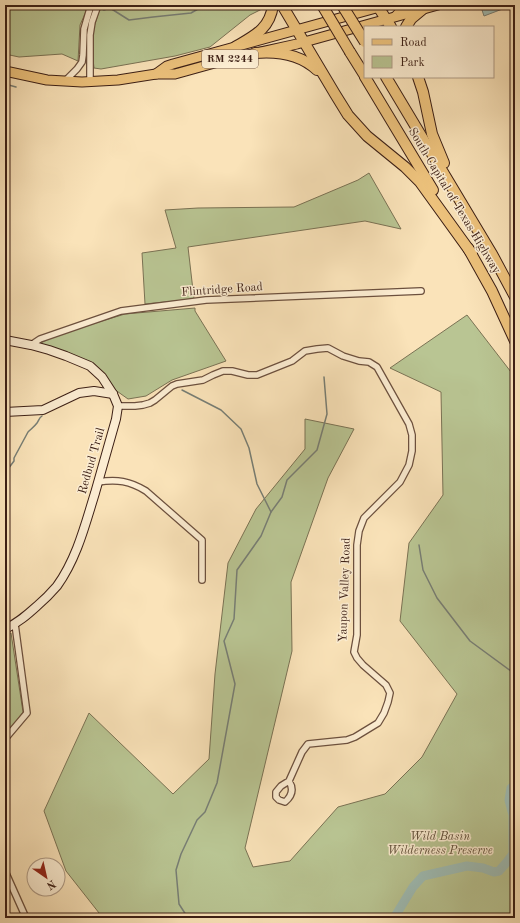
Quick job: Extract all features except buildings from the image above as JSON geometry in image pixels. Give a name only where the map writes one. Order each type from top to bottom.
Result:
[{"type":"highway","points":[[235,47],[255,35],[264,27],[270,17],[273,5]]},
{"type":"highway","points":[[282,5],[344,109],[357,126],[405,167],[420,182],[472,254]]},
{"type":"highway","name":"South Capital of Texas Highway","points":[[322,5],[364,75]]},
{"type":"highway","points":[[342,5],[364,40]]},
{"type":"highway","points":[[381,6],[391,21]]},
{"type":"highway","points":[[407,26],[418,7]]},
{"type":"highway","points":[[255,53],[288,54],[298,57],[309,63],[326,80]]},
{"type":"highway","name":"South Capital of Texas Highway","points":[[366,78],[472,254],[496,299],[515,341]]},
{"type":"highway","name":"South Capital of Texas Highway","points":[[387,78],[475,226],[515,297]]},
{"type":"highway","points":[[418,78],[434,141],[445,167],[475,226]]},
{"type":"main road","name":"RM 2244","points":[[370,26],[391,21],[418,7],[438,5]]},
{"type":"main road","name":"RM 2244","points":[[156,74],[173,64],[381,6]]},
{"type":"main road","name":"RM 2244","points":[[5,71],[36,78],[90,82],[122,80],[156,74],[175,74],[229,59],[364,28]]},
{"type":"street","points":[[64,81],[82,62],[84,29],[91,5]]},
{"type":"street","points":[[90,82],[90,35],[92,22],[98,5]]},
{"type":"street","name":"Flintridge Road","points":[[31,345],[40,339],[121,311],[206,300],[421,291]]},
{"type":"street","points":[[5,340],[31,345],[55,352],[90,366],[102,377],[113,394],[118,406]]},
{"type":"street","name":"Yaupon Valley Road","points":[[118,406],[135,406],[150,403],[172,386],[203,380],[213,374],[223,371],[257,375],[292,361],[305,351],[328,348],[343,356],[359,361],[369,362],[377,367],[409,424],[412,435],[412,451],[409,465],[400,482],[364,518],[359,531],[357,545],[357,635],[354,652],[363,665],[386,685],[390,692],[388,702],[378,723],[355,737],[347,740],[308,744],[302,752],[289,781]]},
{"type":"street","points":[[94,391],[100,386],[102,377]]},
{"type":"street","points":[[5,412],[43,410],[79,393],[94,391],[113,394]]},
{"type":"street","name":"Redbud Trail","points":[[5,629],[25,617],[44,600],[56,587],[76,553],[83,534],[116,419],[118,406]]},
{"type":"street","points":[[98,482],[115,480],[136,485],[146,491],[202,540],[202,580]]},
{"type":"street","points":[[5,739],[26,713],[15,624]]},
{"type":"street","points":[[5,871],[26,918]]},
{"type":"green space","points":[[5,5],[89,5],[80,25],[78,61],[62,54],[19,57],[5,54]]},
{"type":"green space","points":[[101,5],[270,5],[250,15],[210,47],[175,56],[101,69],[94,68],[92,50],[94,27]]},
{"type":"green space","points":[[369,173],[401,229],[365,221],[188,247],[194,299],[145,304],[142,253],[176,248],[165,210],[198,208],[294,207],[358,180]]},
{"type":"green space","points":[[195,308],[195,311],[226,361],[172,380],[146,396],[128,399],[114,389],[97,369],[43,346],[41,343],[56,335],[125,314]]},
{"type":"green space","name":"Wild Basin Wilderness Preserve","points":[[467,315],[511,372],[515,402],[515,918],[103,918],[66,871],[66,857],[61,857],[44,811],[89,713],[173,794],[209,759],[215,674],[228,563],[256,509],[305,449],[305,419],[354,429],[328,478],[291,582],[292,651],[245,848],[253,867],[290,861],[338,807],[385,794],[422,757],[457,694],[400,621],[409,543],[443,495],[441,392],[390,368]]},
{"type":"green space","points":[[11,633],[23,712],[5,736],[5,634]]},
{"type":"water","points":[[488,5],[513,5],[484,16],[481,7]]},
{"type":"waterway","points":[[102,9],[104,10],[110,8],[129,20],[191,13],[205,5]]},
{"type":"waterway","points":[[5,84],[16,87]]},
{"type":"waterway","points":[[188,918],[179,904],[176,870],[181,854],[197,820],[205,812],[217,783],[235,684],[224,641],[234,619],[237,570],[261,536],[271,512],[282,497],[287,480],[317,450],[327,414],[324,377]]},
{"type":"waterway","points":[[182,390],[221,410],[241,429],[249,448],[257,484],[271,512]]},
{"type":"waterway","points":[[5,478],[7,476],[8,469],[14,461],[14,458],[28,432],[42,416]]},
{"type":"waterway","points":[[419,545],[423,570],[437,598],[470,641],[515,674]]},
{"type":"waterway","points":[[394,918],[413,887],[423,876],[467,866],[483,868],[494,872],[499,871],[513,854],[513,815],[509,800],[511,788],[515,785]]}]
